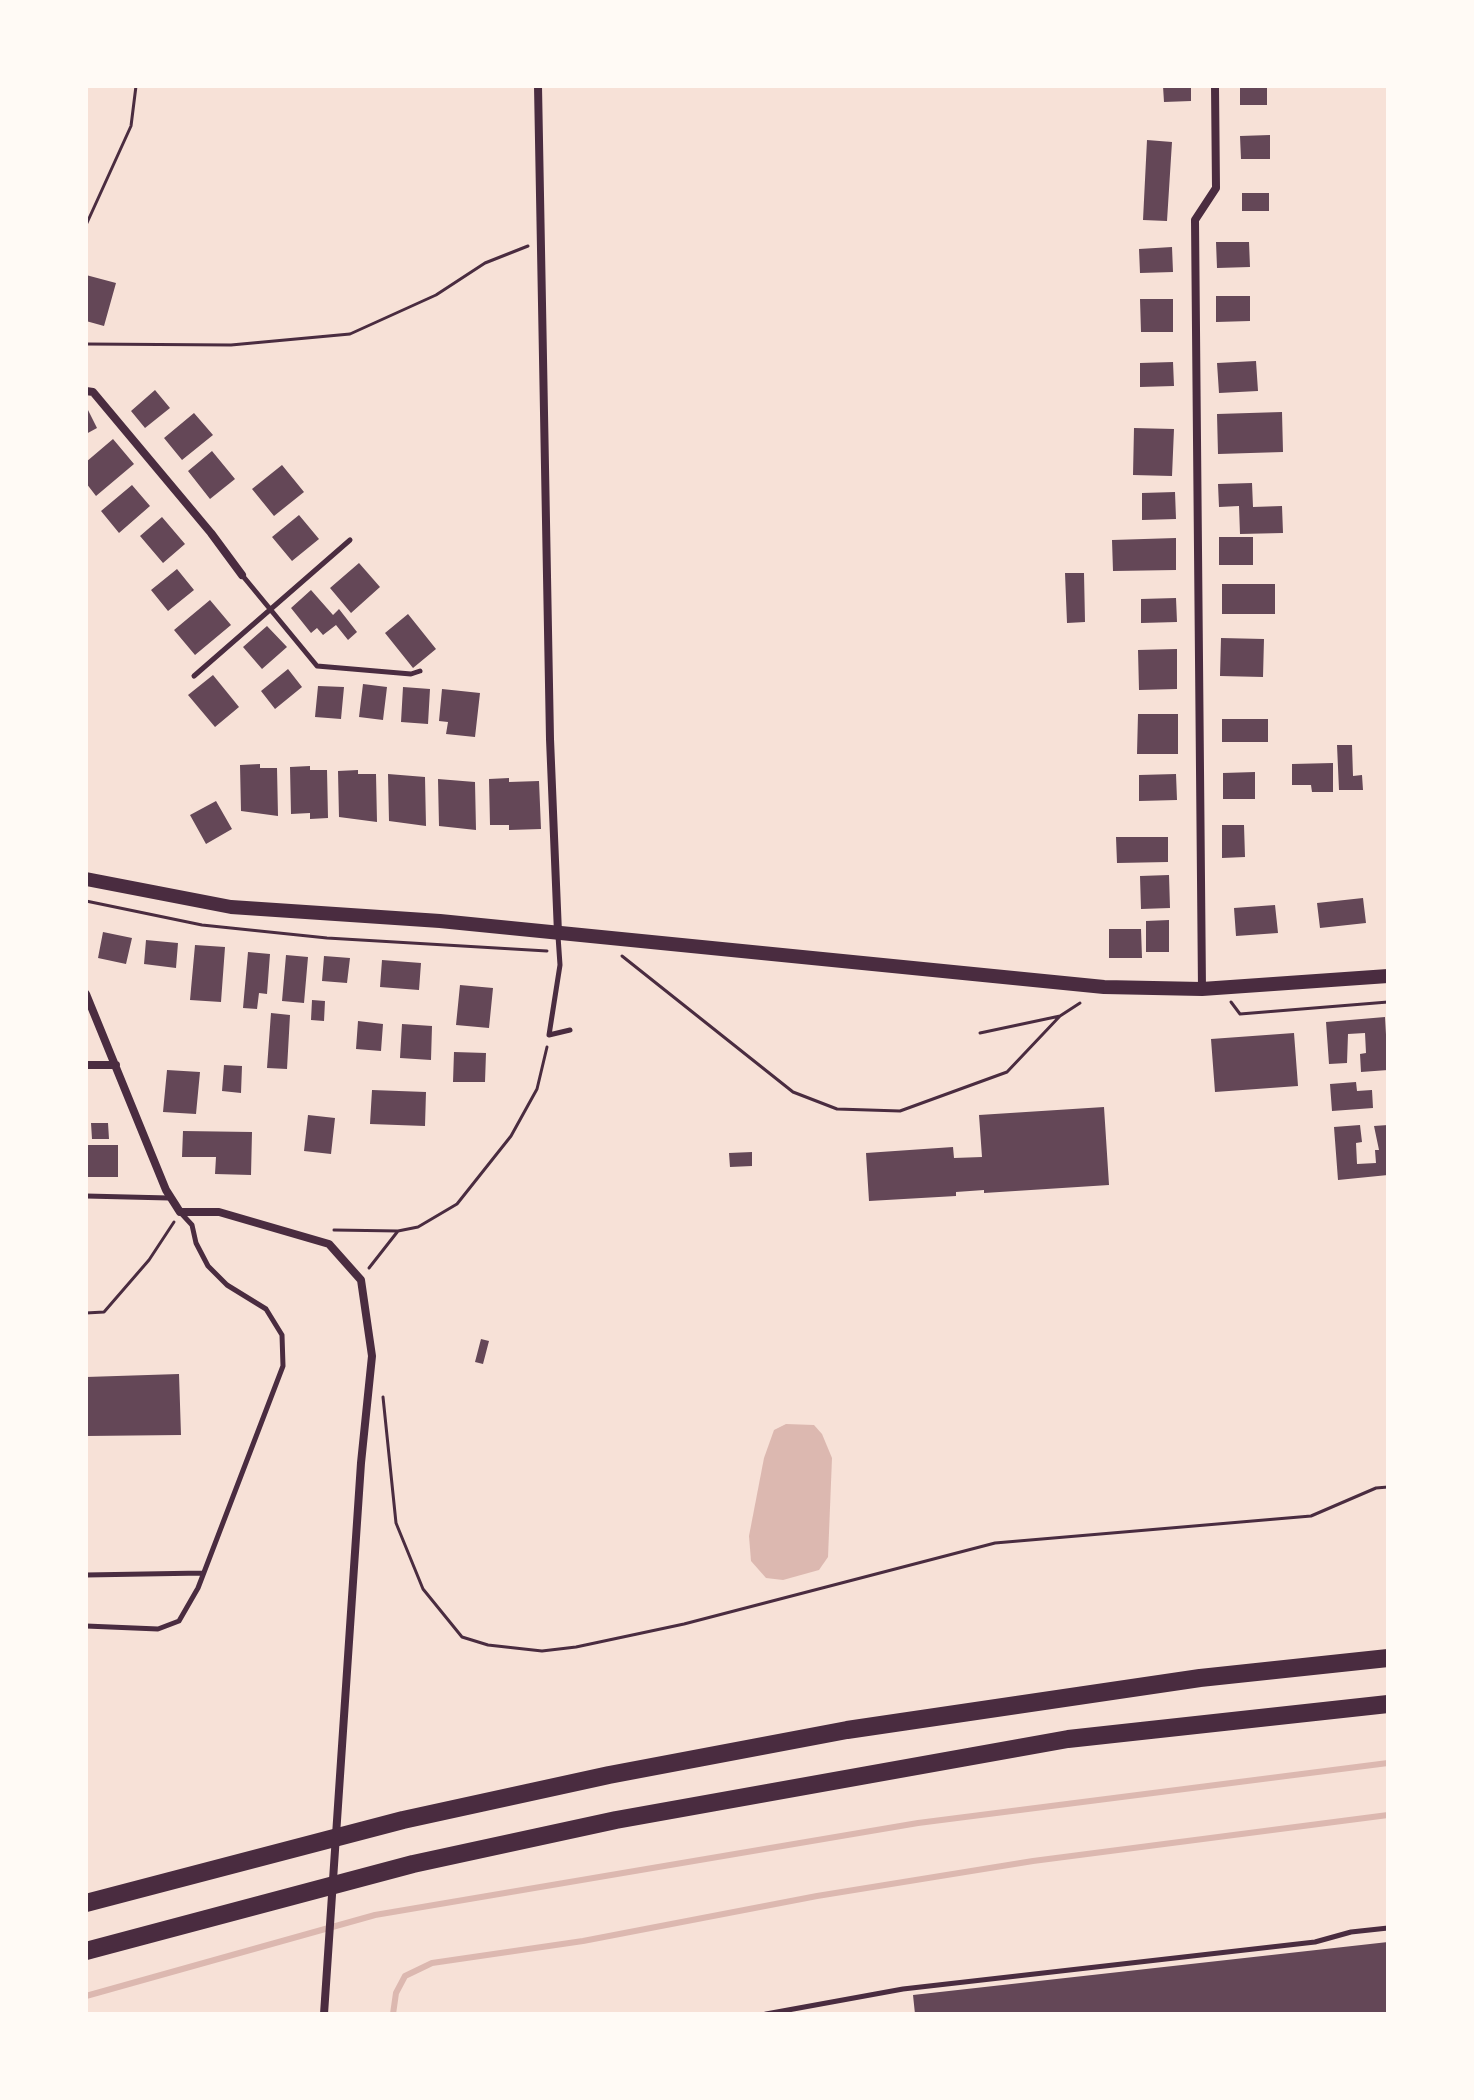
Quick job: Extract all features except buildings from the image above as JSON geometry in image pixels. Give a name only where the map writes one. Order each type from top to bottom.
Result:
[{"type":"highway","points":[[86,1903],[433,1813],[609,1775],[847,1730],[1185,1680],[1388,1658]]},
{"type":"highway","points":[[86,1951],[413,1864],[616,1820],[1068,1739],[1388,1704]]},
{"type":"main road","points":[[86,879],[231,907],[440,921],[558,936],[1104,987],[1202,989],[1388,976]]},
{"type":"street","points":[[538,86],[539,242],[558,936]]},
{"type":"street","points":[[1202,989],[1195,220],[1216,188],[1215,86]]},
{"type":"street","points":[[86,391],[93,392],[242,575]]},
{"type":"street","points":[[86,994],[169,1198],[180,1212],[219,1212],[329,1244],[361,1280],[372,1356],[361,1463],[324,2014]]},
{"type":"street","points":[[86,1065],[116,1065]]},
{"type":"lane","points":[[194,676],[350,540]]},
{"type":"lane","points":[[242,575],[317,666],[411,674],[420,671]]},
{"type":"lane","points":[[558,936],[549,1035],[570,1030]]},
{"type":"lane","points":[[86,1196],[169,1198]]},
{"type":"lane","points":[[86,1626],[158,1629],[179,1621],[203,1573],[283,1366],[282,1335],[266,1309],[227,1285],[208,1266],[196,1243],[192,1225],[180,1212]]},
{"type":"lane","points":[[86,1575],[203,1573]]},
{"type":"lane","points":[[766,2014],[903,1989],[1315,1942],[1351,1932],[1388,1928]]},
{"type":"path","points":[[86,225],[131,126],[136,86]]},
{"type":"path","points":[[86,344],[231,345],[350,334],[436,295],[485,263],[539,242]]},
{"type":"path","points":[[86,901],[202,925],[327,938],[559,951]]},
{"type":"path","points":[[616,941],[621,956],[793,1092],[837,1109],[900,1111],[1007,1072],[1060,1016],[1104,987]]},
{"type":"path","points":[[1230,1000],[1240,1014],[1388,1002]]},
{"type":"path","points":[[980,1033],[1060,1016]]},
{"type":"path","points":[[310,1238],[333,1230],[398,1231],[418,1227],[457,1204],[511,1136],[537,1089],[549,1035]]},
{"type":"path","points":[[86,1313],[104,1312],[149,1260],[180,1212]]},
{"type":"path","points":[[361,1280],[398,1231]]},
{"type":"path","points":[[382,1386],[396,1523],[423,1589],[462,1637],[488,1645],[542,1651],[576,1647],[684,1624],[995,1543],[1311,1516],[1376,1488],[1388,1487]]},
{"type":"shaded area","points":[[786,1424],[814,1425],[822,1434],[832,1458],[828,1557],[819,1570],[783,1580],[766,1578],[751,1561],[749,1536],[764,1458],[774,1430]]},
{"type":"waterway","points":[[86,1996],[375,1915],[918,1823],[1388,1763]]},
{"type":"waterway","points":[[393,2014],[396,1993],[405,1976],[432,1963],[583,1941],[817,1896],[1033,1861],[1388,1815]]}]
